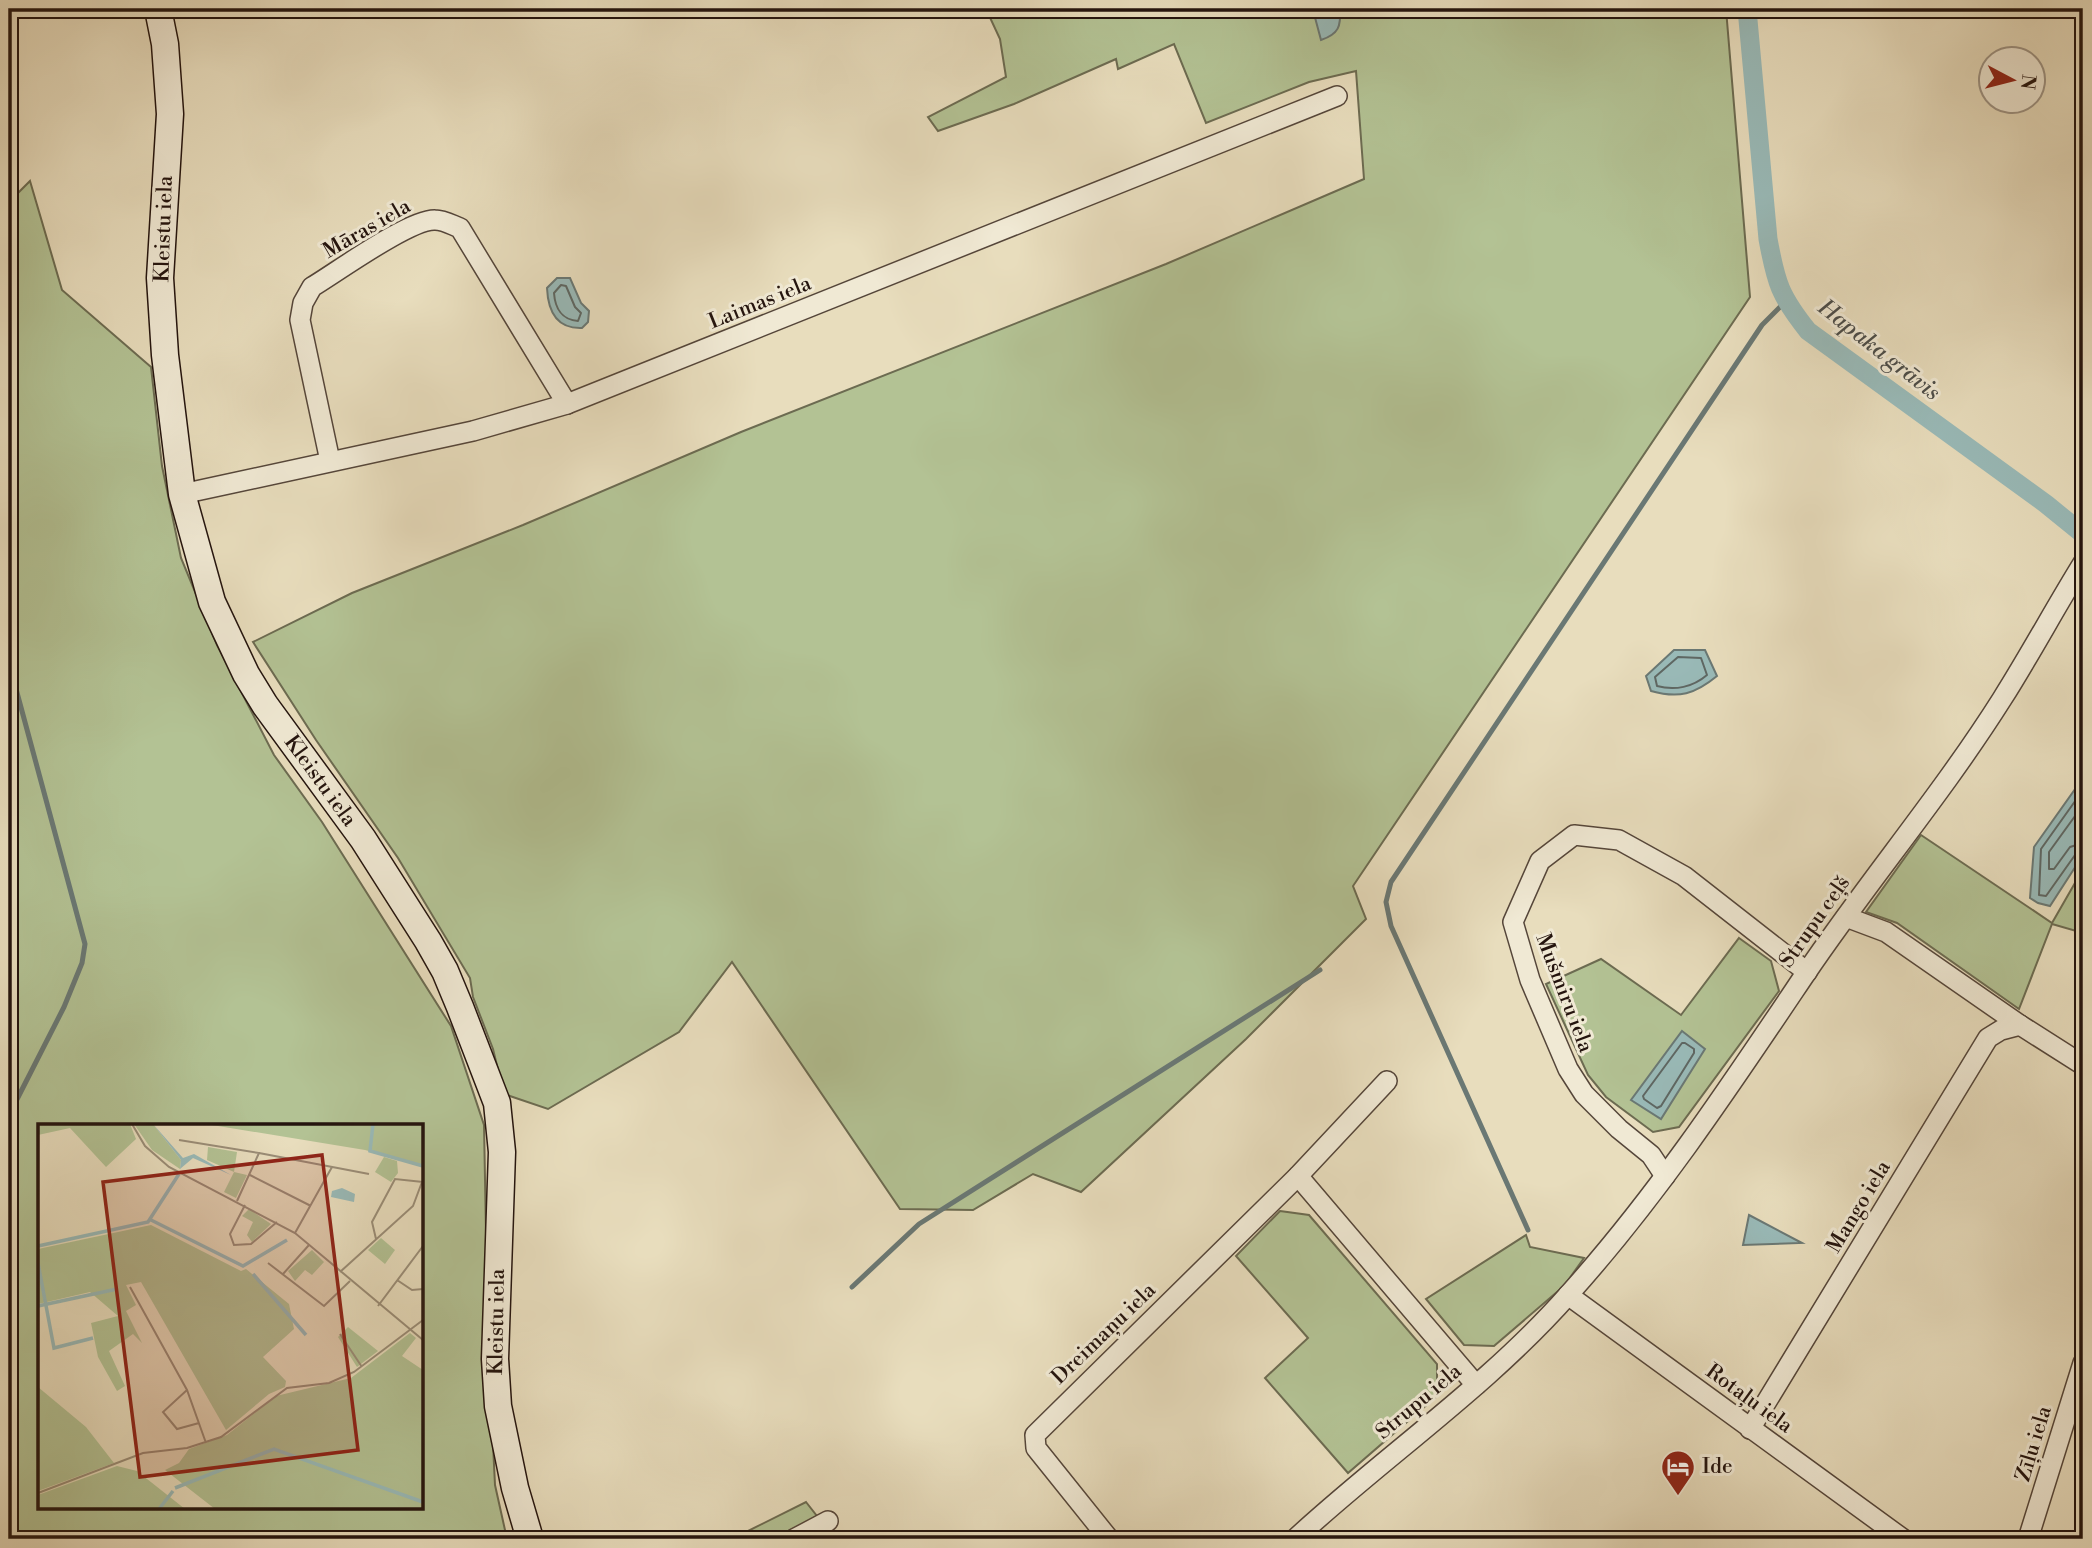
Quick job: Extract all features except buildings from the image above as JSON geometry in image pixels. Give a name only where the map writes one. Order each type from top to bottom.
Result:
[{"type":"street","name":"Kleistu iela","points":[[158,9],[165,44],[170,114],[160,278],[164,355],[182,494],[212,602],[246,674],[296,749],[363,839],[445,971],[496,1103],[502,1152],[495,1359],[498,1406],[515,1488],[530,1539]]},
{"type":"street","name":"Laimas iela","points":[[182,494],[473,431],[567,404],[1337,96]]},
{"type":"street","name":"Māras iela","points":[[330,461],[300,320],[303,303],[313,287],[413,224],[433,219],[460,228],[567,404]]},
{"type":"street","name":"Strupu ceļš","points":[[1568,1295],[1665,1175],[1749,1061],[1807,972],[2001,699],[2083,563]]},
{"type":"street","name":"Mušmiru iela","points":[[1665,1175],[1651,1155],[1619,1129],[1584,1094],[1568,1069],[1530,981],[1513,922],[1540,861],[1574,835],[1619,840],[1684,876],[1807,972]]},
{"type":"street","points":[[1846,917],[1886,932],[2083,1065]]},
{"type":"street","name":"Mango iela","points":[[1750,1429],[1988,1038],[2001,1030],[2020,1025]]},
{"type":"street","name":"Dreimaņu iela","points":[[1109,1539],[1036,1448],[1035,1436],[1047,1421],[1298,1176],[1387,1081]]},
{"type":"street","points":[[1298,1176],[1476,1385]]},
{"type":"street","name":"Rotaļu iela","points":[[1568,1295],[1903,1539]]},
{"type":"street","name":"Strupu iela","points":[[1295,1539],[1328,1508],[1476,1385],[1568,1295]]},
{"type":"street","name":"Zīļu iela","points":[[2028,1539],[2083,1363]]},
{"type":"street","points":[[794,1539],[828,1521]]},
{"type":"green space","points":[[986,9],[1726,9],[1750,297],[1353,886],[1366,919],[1246,1039],[1081,1192],[1033,1174],[973,1210],[900,1209],[732,962],[679,1032],[548,1109],[504,1094],[493,1049],[473,997],[470,978],[398,858],[316,740],[253,642],[352,593],[523,525],[741,432],[1166,264],[1364,179],[1356,71],[1309,82],[1206,123],[1174,44],[1118,69],[1116,59],[1014,104],[938,131],[928,117],[1006,77],[1000,39]]},
{"type":"green space","points":[[30,181],[62,290],[151,367],[162,466],[181,558],[217,645],[274,755],[322,822],[451,1026],[484,1125],[488,1341],[495,1485],[507,1539],[9,1539],[9,202]]},
{"type":"green space","points":[[1921,835],[2052,923],[2083,869],[2083,933],[2052,924],[2019,1009],[1897,923],[1866,912]]},
{"type":"green space","points":[[1739,938],[1771,961],[1779,991],[1679,1127],[1653,1132],[1606,1097],[1588,1075],[1546,984],[1601,959],[1681,1015]]},
{"type":"green space","points":[[1280,1211],[1309,1215],[1437,1364],[1437,1396],[1348,1473],[1265,1378],[1308,1338],[1236,1256]]},
{"type":"green space","points":[[1526,1235],[1530,1247],[1584,1258],[1564,1286],[1494,1346],[1464,1345],[1426,1299]]},
{"type":"green space","points":[[806,1502],[835,1539],[732,1539]]},
{"type":"water","points":[[1340,9],[1338,29],[1321,40],[1313,10]]},
{"type":"water","points":[[557,278],[570,278],[581,303],[589,311],[588,322],[582,328],[573,328],[560,322],[552,311],[547,288]]},
{"type":"water","points":[[1674,650],[1705,650],[1717,676],[1694,691],[1678,695],[1651,691],[1646,676]]},
{"type":"water","points":[[2083,778],[2083,855],[2050,906],[2038,903],[2030,898],[2034,847]]},
{"type":"water","points":[[1682,1031],[1705,1049],[1661,1119],[1631,1100]]},
{"type":"water","points":[[1749,1215],[1802,1243],[1743,1245]]},
{"type":"waterway","name":"Hapaka grāvis","points":[[1747,9],[1768,239],[1777,278],[1791,308],[1808,331],[2046,504],[2083,534]]},
{"type":"waterway","points":[[1528,1230],[1391,926],[1386,902],[1391,882],[1762,325],[1785,302]]},
{"type":"waterway","points":[[9,663],[85,944],[82,963],[64,1007],[9,1115]]},
{"type":"waterway","points":[[852,1287],[919,1224],[1320,970]]},
{"type":"place","name":"Ide","points":[[1678,1497]]}]
